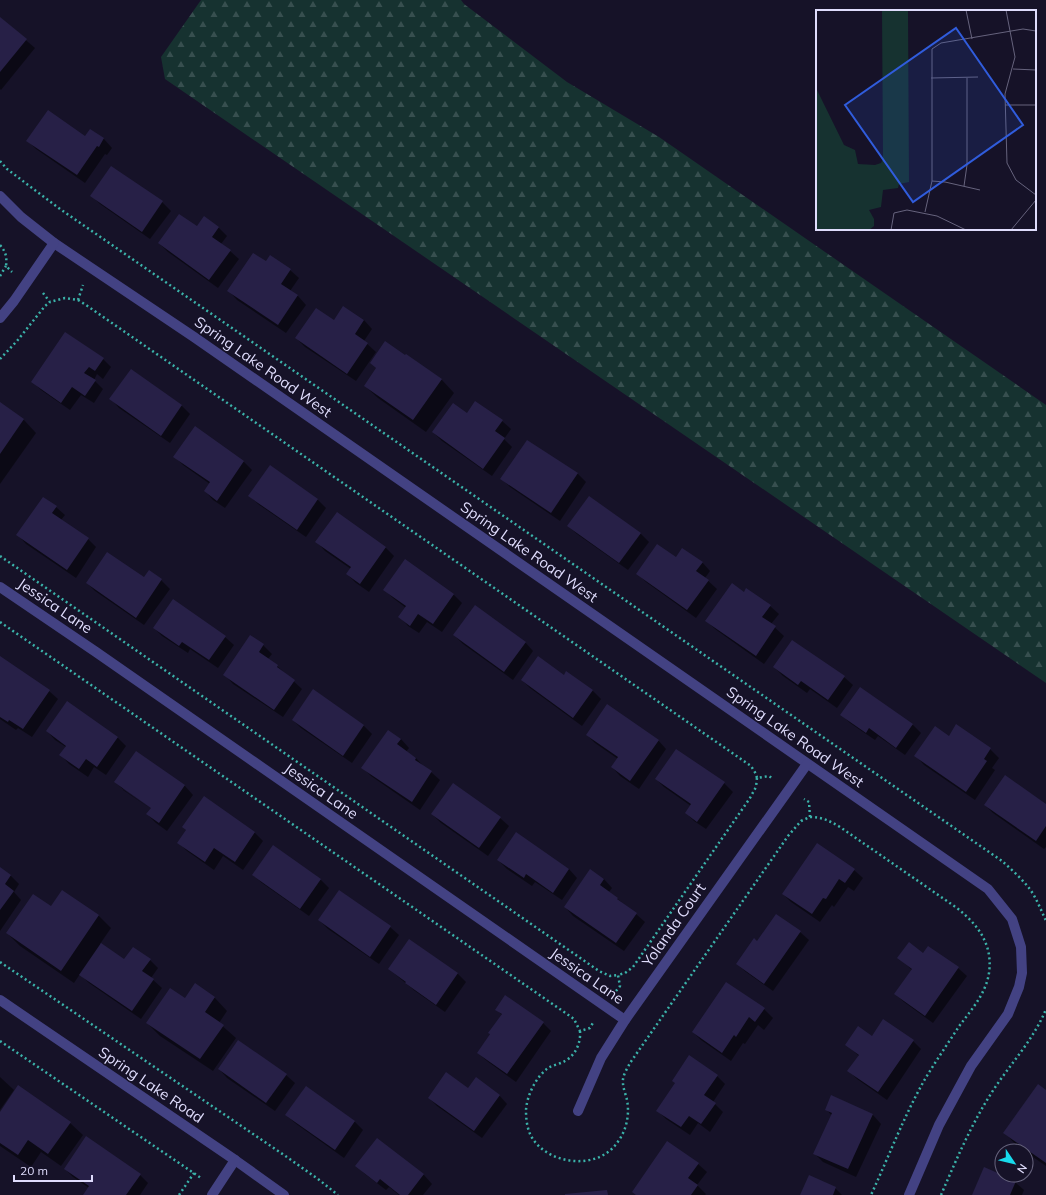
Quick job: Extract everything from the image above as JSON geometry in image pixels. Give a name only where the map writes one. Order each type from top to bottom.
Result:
[{"type":"street","name":"Spring Lake Road West","points":[[0,196],[21,217],[54,244],[194,338],[988,889],[1012,919],[1022,947],[1022,973],[1019,987],[1008,1014],[967,1073],[939,1125],[909,1195]]},
{"type":"street","points":[[0,318],[14,301],[54,244]]},
{"type":"street","name":"Jessica Lane","points":[[0,587],[625,1020]]},
{"type":"street","name":"Yolanda Court","points":[[578,1111],[601,1058],[625,1020],[808,764]]},
{"type":"street","name":"Spring Lake Road","points":[[0,1000],[284,1195]]},
{"type":"street","points":[[214,1192],[235,1160]]},
{"type":"path","points":[[0,161],[8,169],[60,209],[1002,861],[1029,888],[1046,921]]},
{"type":"path","points":[[0,276],[6,266]]},
{"type":"path","points":[[0,556],[599,971],[610,976],[625,973],[633,967],[756,788],[757,778],[751,766],[78,300]]},
{"type":"path","points":[[0,359],[50,302]]},
{"type":"path","points":[[0,622],[568,1014],[580,1030],[590,1028],[620,986],[618,975]]},
{"type":"path","points":[[757,778],[769,776],[789,790]]},
{"type":"path","points":[[810,817],[818,817],[840,827],[970,918],[979,929],[986,943],[989,956],[987,984],[980,997],[941,1053],[915,1098],[871,1195]]},
{"type":"path","points":[[0,962],[290,1159],[338,1195]]},
{"type":"path","points":[[941,1195],[977,1118],[996,1086],[1041,1021],[1046,1009]]},
{"type":"path","points":[[0,1041],[194,1173],[214,1192]]},
{"type":"path","points":[[179,1195],[194,1173]]},
{"type":"green space","points":[[201,0],[461,0],[464,4],[567,82],[659,137],[1046,405],[1046,683],[165,79],[161,57]]},
{"type":"building","points":[[0,17],[27,39],[0,72]]},
{"type":"building","points":[[48,110],[85,136],[90,129],[104,138],[99,147],[97,146],[77,175],[26,141]]},
{"type":"building","points":[[111,166],[163,201],[142,232],[90,196]]},
{"type":"building","points":[[179,214],[197,226],[204,216],[219,227],[212,237],[231,250],[209,280],[158,243]]},
{"type":"building","points":[[253,253],[266,261],[270,255],[291,269],[281,284],[298,295],[278,325],[227,291]]},
{"type":"building","points":[[343,306],[364,320],[355,334],[368,343],[347,374],[295,338],[316,308],[334,320]]},
{"type":"building","points":[[65,332],[104,358],[95,371],[89,367],[84,373],[96,380],[85,396],[72,387],[61,403],[31,382]]},
{"type":"building","points":[[385,341],[442,379],[413,420],[364,386],[376,368],[370,363]]},
{"type":"building","points":[[131,369],[182,405],[161,436],[109,399]]},
{"type":"building","points":[[475,401],[503,420],[495,431],[505,438],[483,469],[432,432],[453,403],[467,413]]},
{"type":"building","points":[[0,402],[24,419],[0,454]]},
{"type":"building","points":[[195,426],[244,461],[217,501],[204,491],[210,482],[173,457]]},
{"type":"building","points":[[527,440],[578,473],[551,513],[500,479]]},
{"type":"building","points":[[270,465],[318,499],[297,530],[248,496]]},
{"type":"building","points":[[589,496],[641,533],[619,563],[567,526]]},
{"type":"building","points":[[43,497],[57,506],[52,513],[89,538],[67,570],[16,535]]},
{"type":"building","points":[[337,512],[386,547],[360,584],[346,574],[351,567],[315,542]]},
{"type":"building","points":[[657,544],[676,557],[682,548],[703,562],[696,571],[709,580],[687,610],[636,574]]},
{"type":"building","points":[[107,552],[144,577],[149,570],[162,579],[136,618],[86,583]]},
{"type":"building","points":[[405,559],[454,594],[433,624],[418,614],[410,626],[398,617],[406,606],[383,590]]},
{"type":"building","points":[[732,583],[744,592],[746,588],[771,605],[762,617],[776,626],[756,656],[705,621]]},
{"type":"building","points":[[173,599],[226,636],[209,660],[182,642],[179,646],[153,628]]},
{"type":"building","points":[[475,605],[526,642],[504,672],[453,635]]},
{"type":"building","points":[[250,635],[264,644],[259,652],[278,665],[277,667],[295,680],[274,710],[223,675]]},
{"type":"building","points":[[792,640],[845,676],[828,700],[801,681],[798,685],[773,667]]},
{"type":"building","points":[[0,656],[50,690],[23,729],[9,720],[8,722],[0,717]]},
{"type":"building","points":[[538,656],[564,675],[566,671],[593,690],[573,718],[521,680]]},
{"type":"building","points":[[860,687],[913,724],[896,748],[869,728],[866,733],[840,715]]},
{"type":"building","points":[[313,689],[364,725],[343,756],[292,720]]},
{"type":"building","points":[[67,701],[118,737],[97,767],[86,759],[79,769],[59,755],[66,746],[46,731]]},
{"type":"building","points":[[607,704],[659,740],[630,781],[611,767],[618,757],[586,735]]},
{"type":"building","points":[[956,724],[991,748],[984,759],[987,761],[966,792],[914,756],[935,726],[949,736]]},
{"type":"building","points":[[388,730],[401,739],[397,744],[416,758],[415,760],[432,771],[412,802],[361,768]]},
{"type":"building","points":[[676,749],[725,782],[697,822],[685,813],[691,804],[655,779]]},
{"type":"building","points":[[136,751],[185,785],[159,823],[146,814],[151,808],[114,782]]},
{"type":"building","points":[[1005,775],[1046,804],[1046,826],[1036,841],[984,805]]},
{"type":"building","points":[[453,783],[501,817],[479,848],[431,814]]},
{"type":"building","points":[[204,796],[255,832],[235,862],[214,848],[205,862],[177,843],[186,830],[182,827]]},
{"type":"building","points":[[516,832],[569,869],[553,893],[526,874],[524,878],[497,860]]},
{"type":"building","points":[[817,843],[855,869],[845,883],[839,879],[826,899],[823,898],[812,914],[782,894]]},
{"type":"building","points":[[273,845],[321,879],[300,909],[252,875]]},
{"type":"building","points":[[0,867],[11,875],[5,884],[14,891],[0,910]]},
{"type":"building","points":[[590,869],[604,879],[600,885],[637,913],[616,943],[564,907]]},
{"type":"building","points":[[62,890],[99,915],[61,971],[6,933],[33,894],[51,906]]},
{"type":"building","points":[[339,890],[391,926],[370,957],[318,920]]},
{"type":"building","points":[[776,914],[801,931],[764,984],[736,964],[754,938],[757,941]]},
{"type":"building","points":[[409,939],[458,973],[436,1005],[388,969]]},
{"type":"building","points":[[909,942],[923,953],[928,946],[959,967],[925,1016],[894,994],[912,969],[897,958]]},
{"type":"building","points":[[101,943],[124,959],[133,947],[151,959],[142,971],[154,979],[132,1011],[79,975]]},
{"type":"building","points":[[726,982],[765,1008],[755,1022],[749,1017],[736,1037],[734,1035],[722,1053],[692,1032]]},
{"type":"building","points":[[195,983],[215,997],[205,1012],[224,1025],[200,1059],[146,1023],[170,988],[185,998]]},
{"type":"building","points":[[505,995],[544,1022],[507,1074],[477,1053],[490,1034],[488,1033],[502,1014],[495,1010]]},
{"type":"building","points":[[883,1019],[914,1040],[878,1092],[847,1071],[859,1055],[845,1045],[858,1026],[872,1036]]},
{"type":"building","points":[[238,1040],[287,1074],[266,1103],[218,1069]]},
{"type":"building","points":[[689,1055],[718,1075],[704,1095],[716,1103],[701,1124],[689,1116],[681,1127],[656,1111],[675,1083],[672,1081]]},
{"type":"building","points":[[446,1072],[468,1088],[476,1077],[500,1095],[474,1131],[428,1098]]},
{"type":"building","points":[[1038,1084],[1046,1090],[1046,1163],[1034,1155],[1034,1143],[1017,1143],[1003,1133]]},
{"type":"building","points":[[18,1085],[71,1122],[48,1154],[28,1140],[18,1155],[0,1143],[0,1112]]},
{"type":"building","points":[[306,1086],[355,1121],[335,1150],[285,1115]]},
{"type":"building","points":[[831,1095],[873,1114],[848,1169],[813,1154],[832,1113],[825,1110]]},
{"type":"building","points":[[86,1136],[141,1174],[126,1195],[83,1195],[89,1186],[64,1169]]},
{"type":"building","points":[[377,1138],[424,1174],[408,1195],[400,1195],[380,1179],[377,1183],[355,1166]]},
{"type":"building","points":[[667,1141],[699,1163],[688,1178],[698,1185],[691,1195],[636,1195],[632,1192]]},
{"type":"building","points":[[984,1167],[994,1171],[994,1183],[1015,1183],[1010,1195],[972,1195]]},
{"type":"building","points":[[809,1175],[836,1187],[833,1195],[800,1195]]},
{"type":"building","points":[[607,1190],[608,1195],[565,1195],[565,1194]]}]
